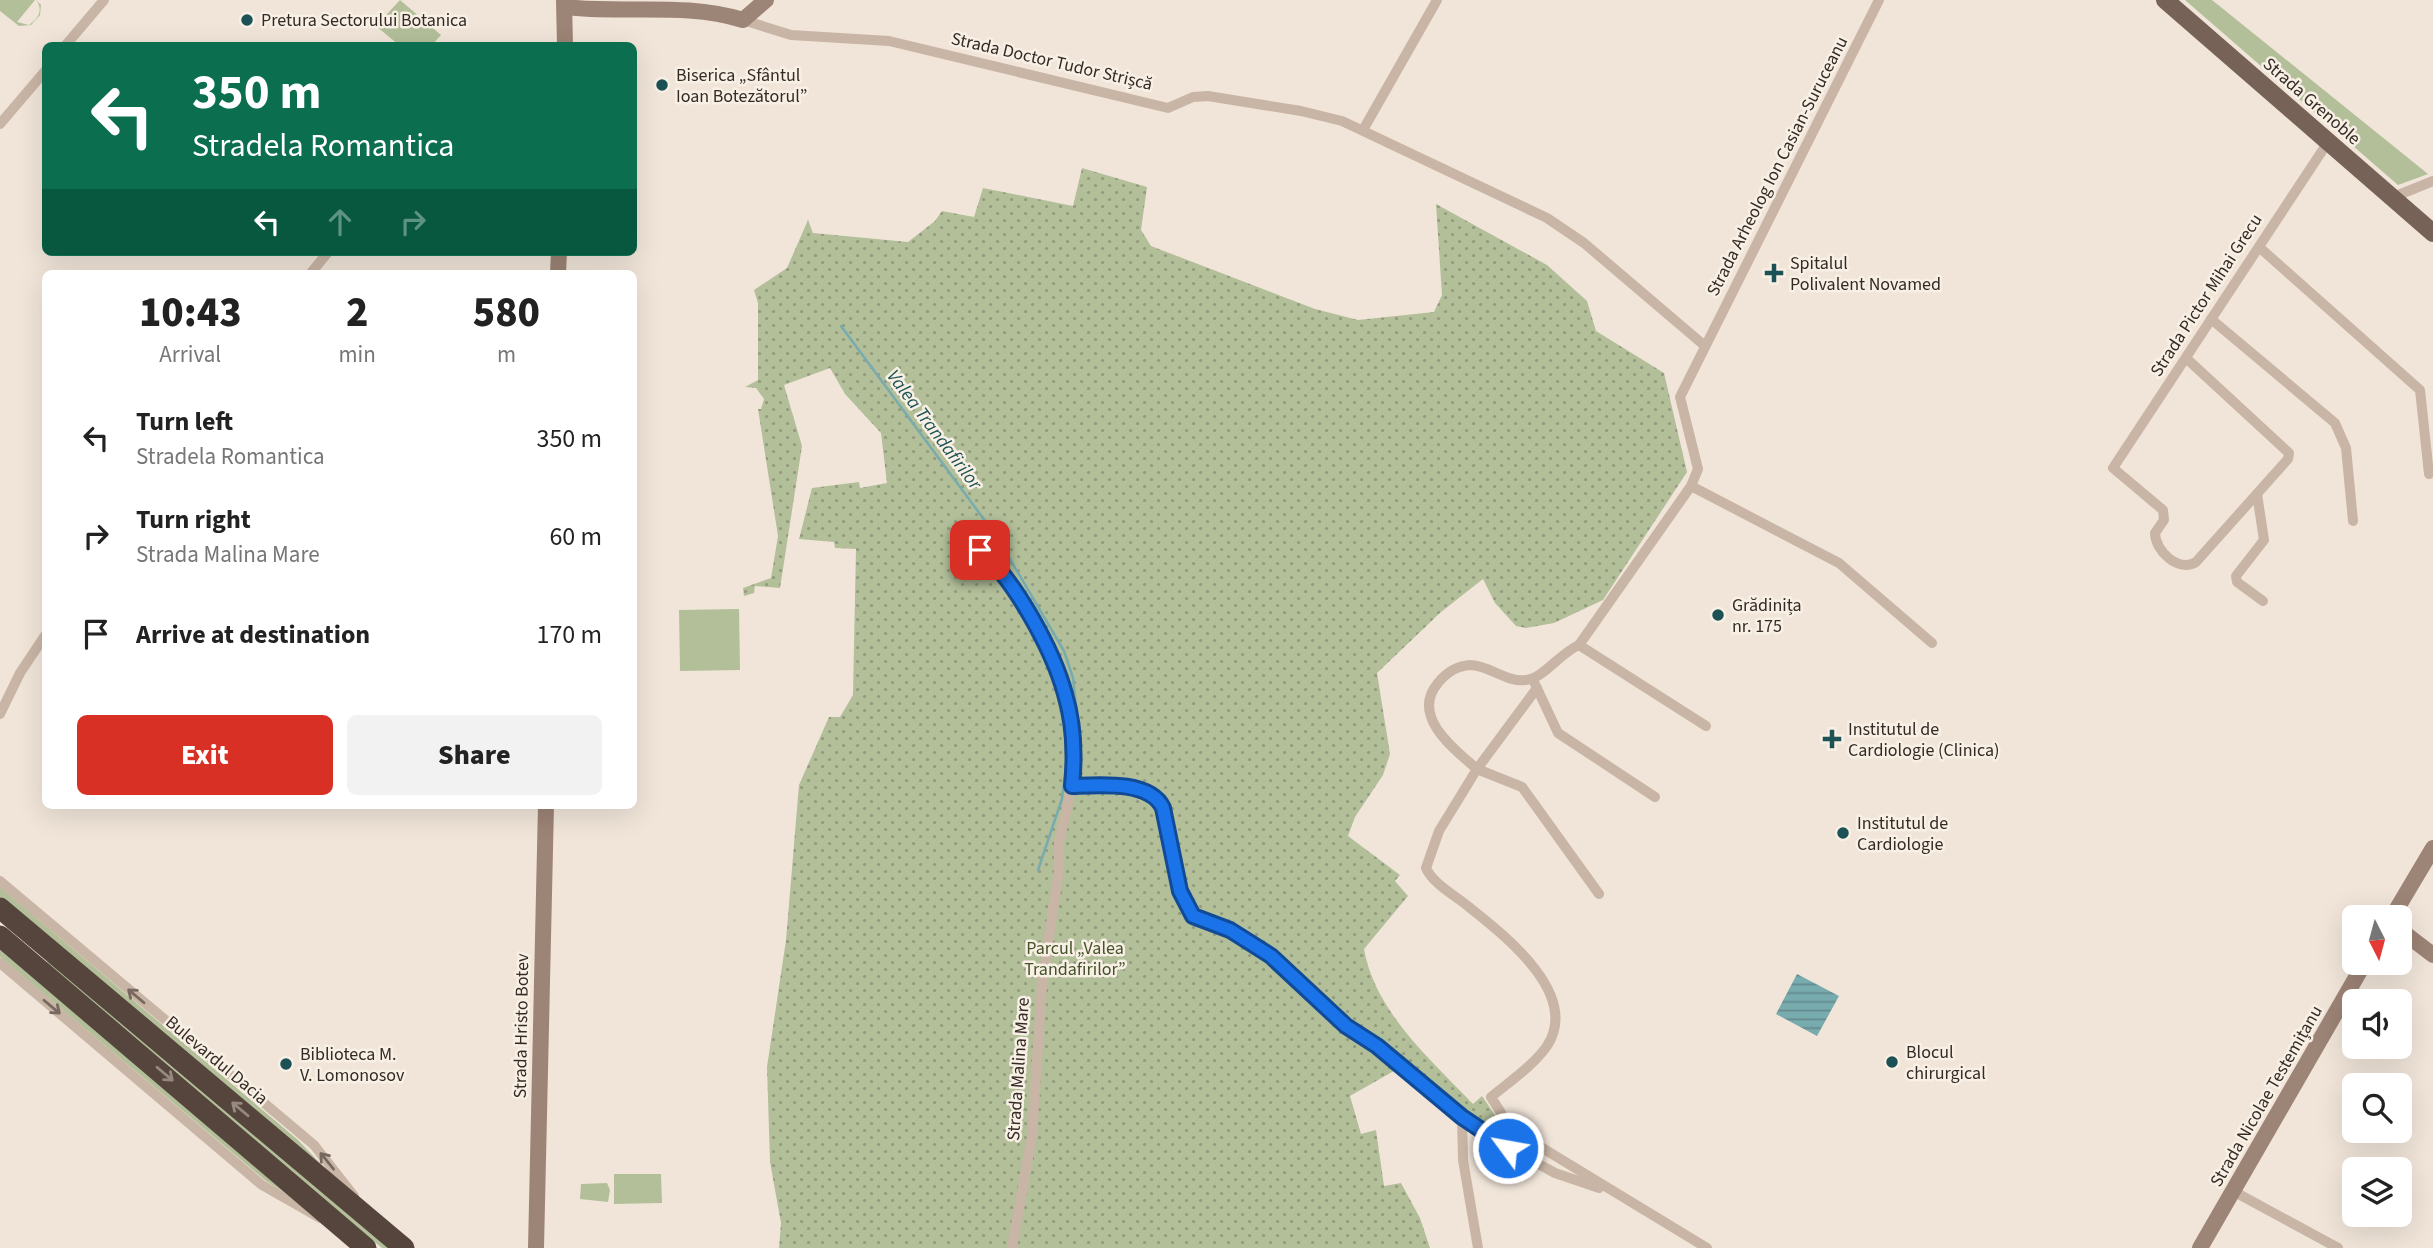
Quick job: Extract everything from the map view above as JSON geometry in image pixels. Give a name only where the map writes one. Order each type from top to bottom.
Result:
[{"type":"highway","name":"Bulevardul Dacia","points":[[0,908],[40,956],[366,1248]]},
{"type":"highway","name":"Bulevardul Dacia","points":[[0,936],[40,956],[404,1248]]},
{"type":"main road","points":[[743,20],[765,0]]},
{"type":"main road","name":"Strada Grenoble","points":[[2165,0],[2433,233]]},
{"type":"main road","points":[[565,4],[565,39]]},
{"type":"main road","name":"Strada Doctor Tudor Strișcă","points":[[565,4],[605,11],[700,9],[743,20]]},
{"type":"main road","name":"Strada Hristo Botev","points":[[537,1248],[546,809]]},
{"type":"main road","points":[[2399,905],[2433,848]]},
{"type":"main road","points":[[2412,939],[2433,955]]},
{"type":"main road","name":"Strada Nicolae Testemițanu","points":[[2200,1248],[2358,975]]},
{"type":"street","points":[[68,42],[104,0]]},
{"type":"street","points":[[1363,130],[1437,0]]},
{"type":"street","name":"Strada Arheolog Ion Casian-Suruceanu","points":[[1705,346],[1879,0]]},
{"type":"street","name":"Strada Doctor Tudor Strișcă","points":[[743,20],[791,35],[889,41],[1168,108],[1193,97],[1208,96],[1301,111],[1363,130],[1547,218],[1584,243],[1705,346]]},
{"type":"street","points":[[0,124],[42,75]]},
{"type":"street","name":"Strada Pictor Mihai Grecu","points":[[2257,494],[2196,562],[2180,566],[2156,541],[2155,533],[2164,520],[2163,510],[2113,468],[2328,142]]},
{"type":"street","points":[[2391,198],[2433,181]]},
{"type":"street","points":[[2259,247],[2420,390],[2429,474]]},
{"type":"street","points":[[313,270],[325,256]]},
{"type":"street","points":[[2211,319],[2335,424],[2346,448],[2353,521]]},
{"type":"street","points":[[1705,346],[1680,397],[1698,469],[1691,486],[1579,645],[1558,656],[1534,684],[1439,831],[1426,868],[1432,877],[1530,962],[1546,984],[1553,1020],[1547,1046],[1491,1097],[1511,1129],[1693,1245],[1707,1248]]},
{"type":"street","points":[[2186,358],[2288,451],[2288,459],[2257,494],[2265,534],[2236,576],[2237,582],[2263,601]]},
{"type":"street","points":[[1691,486],[1839,563],[1932,643]]},
{"type":"street","name":"Strada Malina Mare","points":[[973,545],[986,555],[1022,603],[1060,679],[1070,715],[1072,786],[1059,842],[1059,869],[1042,985],[1032,1136],[1012,1248]]},
{"type":"street","points":[[0,714],[20,673],[42,640]]},
{"type":"street","points":[[1579,645],[1706,726]]},
{"type":"street","points":[[1599,894],[1522,787],[1478,769],[1435,727],[1429,717],[1430,696],[1434,687],[1450,671],[1467,665],[1534,684],[1558,733],[1655,797]]},
{"type":"street","points":[[1072,786],[1104,785],[1141,790],[1156,797],[1163,808],[1180,891],[1193,916],[1230,930],[1271,956],[1346,1026],[1377,1046],[1489,1137],[1555,1173],[1580,1184],[1608,1190]]},
{"type":"street","points":[[0,881],[314,1145],[367,1216]]},
{"type":"street","name":"Bulevardul Dacia","points":[[0,963],[262,1185],[302,1210],[341,1227]]},
{"type":"street","points":[[1462,1117],[1463,1160],[1478,1248]]},
{"type":"street","points":[[2233,1191],[2338,1248]]},
{"type":"green space","points":[[0,0],[35,0],[17,22],[29,25],[35,20],[40,11],[36,0],[41,5],[40,15],[31,25],[19,26],[0,11]]},
{"type":"green space","points":[[400,0],[441,35],[435,42],[395,42],[376,26]]},
{"type":"green space","points":[[2185,0],[2212,0],[2428,174],[2398,185]]},
{"type":"green space","name":"Parcul „Valea Trandafirilor”","points":[[1082,168],[1147,187],[1141,230],[1151,246],[1315,309],[1358,320],[1434,312],[1442,295],[1436,204],[1547,265],[1587,301],[1596,331],[1664,373],[1687,472],[1603,600],[1554,623],[1526,628],[1516,626],[1495,603],[1483,579],[1441,612],[1377,673],[1390,754],[1383,775],[1355,817],[1348,836],[1400,875],[1395,881],[1408,896],[1364,949],[1370,972],[1380,994],[1407,1034],[1473,1104],[1482,1096],[1512,1140],[1487,1129],[1406,1064],[1350,1096],[1361,1134],[1376,1130],[1384,1186],[1401,1183],[1420,1218],[1430,1248],[779,1248],[781,1223],[770,1162],[767,1067],[786,940],[799,785],[829,717],[840,717],[853,695],[856,549],[835,548],[834,542],[799,539],[812,488],[859,482],[860,488],[887,483],[881,433],[845,394],[830,368],[784,385],[802,446],[780,588],[755,586],[754,593],[744,596],[743,588],[771,578],[778,536],[758,409],[761,409],[764,399],[756,388],[745,387],[758,380],[758,303],[754,290],[787,268],[808,220],[813,233],[908,242],[935,221],[942,211],[974,217],[983,188],[1073,206]]},
{"type":"green space","points":[[739,609],[740,670],[680,671],[679,610]]},
{"type":"green space","points":[[0,887],[298,1140],[337,1181],[0,897]]},
{"type":"green space","points":[[0,947],[304,1204],[266,1181],[0,957]]},
{"type":"green space","points":[[49,960],[390,1248],[382,1248],[46,964]]},
{"type":"green space","points":[[614,1174],[661,1174],[662,1203],[614,1204]]},
{"type":"green space","points":[[607,1183],[610,1190],[608,1202],[580,1199],[581,1184]]},
{"type":"water","points":[[1797,974],[1839,996],[1817,1036],[1776,1014]]},
{"type":"waterway","name":"Valea Trandafirilor","points":[[841,326],[997,537],[1064,651],[1073,678],[1080,743]]},
{"type":"waterway","name":"Valea Trandafirilor","points":[[1038,870],[1062,799],[1068,749]]},
{"type":"place","name":"Pretura Sectorului Botanica","points":[[247,20]]},
{"type":"place","name":"Biserica „Sfântul Ioan Botezătorul”","points":[[662,85]]},
{"type":"place","name":"Spitalul Polivalent Novamed","points":[[1774,273]]},
{"type":"place","name":"Grădinița nr. 175","points":[[1718,615]]},
{"type":"place","name":"Institutul de Cardiologie (Clinica)","points":[[1832,739]]},
{"type":"place","name":"Institutul de Cardiologie","points":[[1843,833]]},
{"type":"place","name":"Blocul chirurgical","points":[[1892,1062]]},
{"type":"place","name":"Biblioteca M. V. Lomonosov","points":[[286,1064]]},
{"type":"route","points":[[980,550],[1022,603],[1060,679],[1070,715],[1074,766],[1072,786],[1104,785],[1141,790],[1156,797],[1163,808],[1183,901],[1193,916],[1230,930],[1271,956],[1346,1026],[1377,1046],[1462,1117],[1508,1148]]}]
